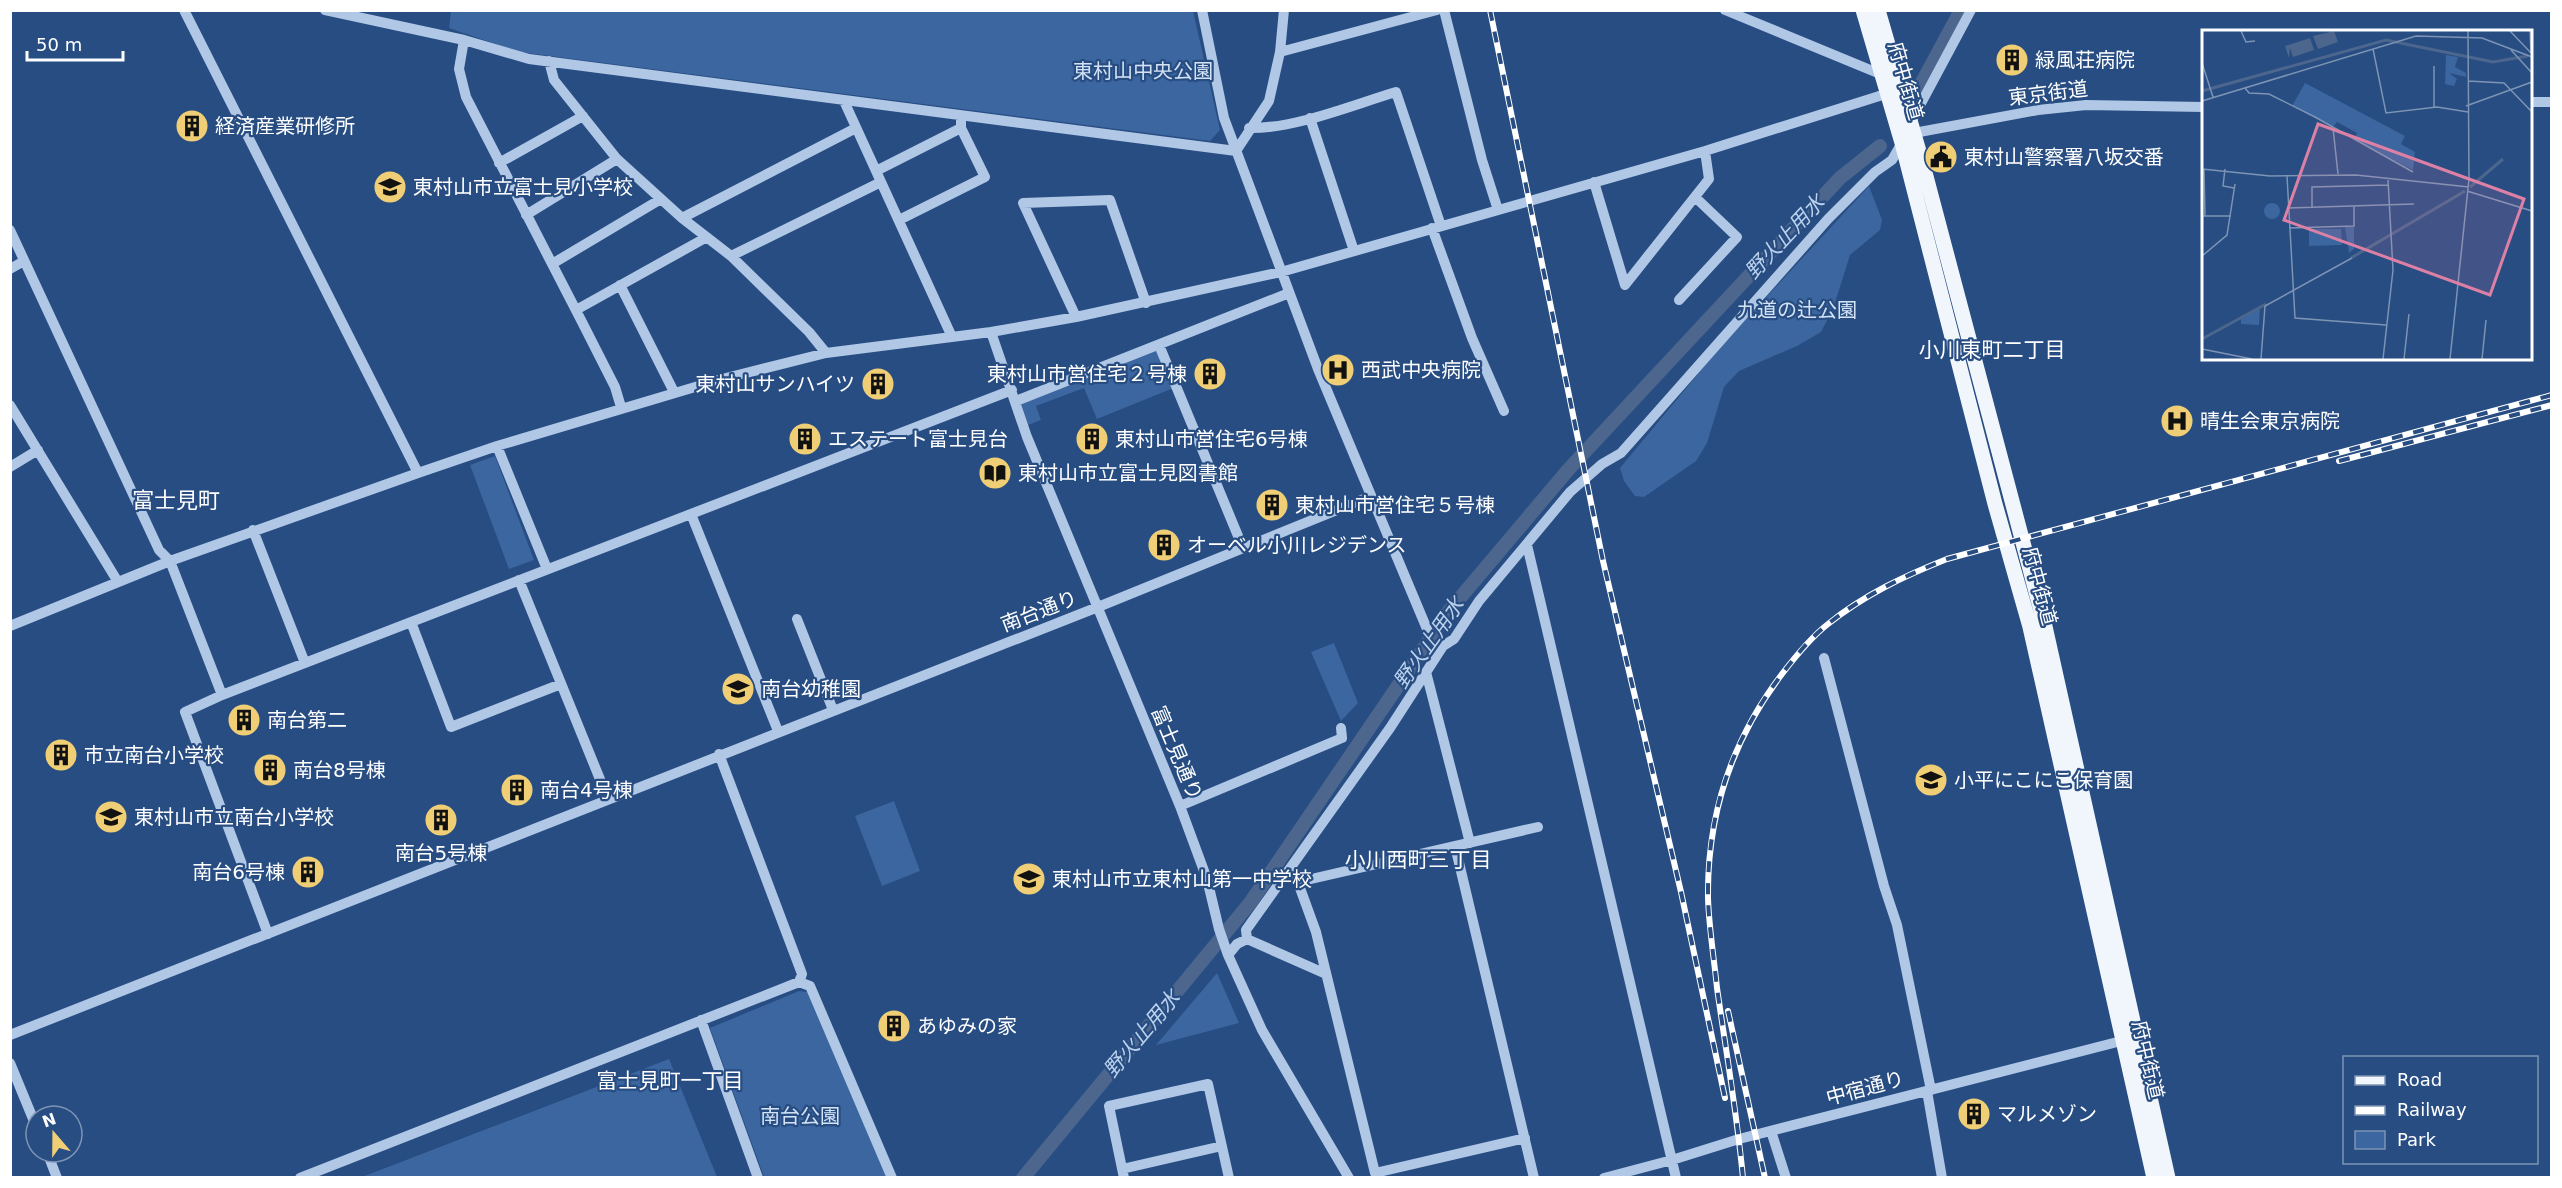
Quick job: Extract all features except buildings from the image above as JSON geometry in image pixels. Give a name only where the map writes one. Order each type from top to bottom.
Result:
[{"type":"main road","name":"府中街道","points":[[1863,10],[1909,132],[1995,504],[2030,627],[2129,1039],[2168,1178]]},
{"type":"main road","name":"府中街道","points":[[1878,10],[1892,84],[1909,132]]},
{"type":"main road","name":"府中街道","points":[[2129,1039],[2154,1178]]},
{"type":"street","points":[[184,10],[418,473]]},
{"type":"street","points":[[325,10],[464,40],[529,59],[844,101],[961,122],[1236,151]]},
{"type":"street","points":[[1202,10],[1224,118],[1280,262],[1281,272],[1289,293],[1370,496],[1427,629]]},
{"type":"street","points":[[1236,151],[1249,128],[1269,101],[1280,52],[1284,10]]},
{"type":"street","points":[[1280,52],[1437,10]]},
{"type":"street","points":[[1444,10],[1482,160],[1498,210]]},
{"type":"street","points":[[1725,10],[1892,84]]},
{"type":"street","points":[[1247,939],[1245,930],[1390,728],[1443,646],[1454,639],[1479,601],[1570,492],[1602,464],[1621,453],[1765,288],[1844,203],[1875,172],[1892,160],[1909,132],[1971,10]]},
{"type":"street","points":[[464,40],[459,69],[466,97],[615,387],[621,407]]},
{"type":"street","points":[[549,61],[554,80],[617,159],[682,218],[731,256],[809,332],[826,353]]},
{"type":"street","points":[[10,626],[253,530],[497,446],[621,407],[826,353],[991,332],[1076,317],[1281,272],[1705,151],[1892,84]]},
{"type":"street","points":[[1249,128],[1265,128],[1310,118],[1396,92],[1472,338],[1504,411]]},
{"type":"street","points":[[844,101],[952,337]]},
{"type":"street","points":[[2532,102],[2552,102]]},
{"type":"street","name":"東京街道","points":[[1909,132],[2038,110],[2086,105],[2202,107]]},
{"type":"street","points":[[500,163],[583,116]]},
{"type":"street","points":[[1310,118],[1354,251]]},
{"type":"street","points":[[876,171],[961,122]]},
{"type":"street","points":[[899,220],[985,177],[961,122]]},
{"type":"street","points":[[682,218],[856,128]]},
{"type":"street","points":[[1594,182],[1625,285],[1709,179],[1705,151]]},
{"type":"street","points":[[526,215],[617,159]]},
{"type":"street","points":[[731,256],[881,182]]},
{"type":"street","points":[[1679,300],[1737,237],[1695,197]]},
{"type":"street","points":[[552,264],[661,200]]},
{"type":"street","points":[[1076,317],[1023,203],[1110,201],[1146,303]]},
{"type":"street","points":[[10,230],[159,550],[170,561],[222,695]]},
{"type":"street","points":[[576,310],[707,237]]},
{"type":"street","points":[[10,269],[24,261]]},
{"type":"street","points":[[620,285],[674,392]]},
{"type":"street","points":[[1016,401],[1289,293]]},
{"type":"street","name":"富士見通り","points":[[991,332],[1027,437],[1208,879],[1219,929],[1227,952],[1262,1030],[1348,1178]]},
{"type":"street","points":[[1159,345],[1243,548]]},
{"type":"street","points":[[268,934],[185,712],[222,695],[1012,390]]},
{"type":"street","points":[[10,405],[118,582]]},
{"type":"street","points":[[497,446],[547,569]]},
{"type":"street","points":[[10,467],[38,450]]},
{"type":"street","name":"南台通り","points":[[10,1035],[719,754],[1098,607],[1370,496]]},
{"type":"street","points":[[691,514],[778,731]]},
{"type":"street","points":[[253,530],[305,663]]},
{"type":"street","points":[[1527,545],[1676,1178]]},
{"type":"street","points":[[519,580],[608,799]]},
{"type":"street","points":[[796,620],[833,710]]},
{"type":"street","points":[[411,622],[451,727],[561,684]]},
{"type":"street","points":[[1824,658],[1884,886],[1897,925],[1929,1091],[1942,1178]]},
{"type":"street","points":[[1426,672],[1470,843]]},
{"type":"street","points":[[1180,806],[1342,738],[1341,728]]},
{"type":"street","points":[[719,754],[802,974],[799,982]]},
{"type":"street","points":[[1298,882],[1538,827]]},
{"type":"street","points":[[1455,846],[1534,1178]]},
{"type":"street","points":[[1292,866],[1316,932],[1376,1173],[1525,1137]]},
{"type":"street","points":[[1227,952],[1247,939]]},
{"type":"street","points":[[1247,939],[1326,974]]},
{"type":"street","points":[[300,1178],[799,982],[810,986],[892,1178]]},
{"type":"street","points":[[701,1020],[758,1178]]},
{"type":"street","name":"中宿通り","points":[[1604,1178],[1739,1139],[2129,1039]]},
{"type":"street","points":[[10,1063],[27,1104]]},
{"type":"street","points":[[1222,1146],[1123,1173],[1109,1106],[1208,1084],[1222,1146],[1229,1178]]},
{"type":"street","points":[[1771,1131],[1786,1178]]},
{"type":"green space","name":"東村山中央公園","points":[[451,10],[1193,11],[1220,130],[1210,141],[519,52],[449,28]]},
{"type":"green space","name":"九道の辻公園","points":[[1869,186],[1882,220],[1880,230],[1850,255],[1833,309],[1821,332],[1797,346],[1739,371],[1724,387],[1707,443],[1696,461],[1644,497],[1635,496],[1624,481],[1620,468],[1722,345]]},
{"type":"green space","points":[[1159,345],[1176,387],[1097,419],[1084,388],[1036,406],[1041,420],[1023,427],[1016,401]]},
{"type":"green space","points":[[495,456],[534,560],[509,569],[470,465]]},
{"type":"green space","points":[[1334,643],[1358,703],[1341,721],[1311,652]]},
{"type":"green space","points":[[894,801],[920,871],[882,886],[855,816]]},
{"type":"green space","points":[[1217,973],[1239,1023],[1156,1045]]},
{"type":"green space","name":"南台公園","points":[[799,991],[807,992],[887,1177],[764,1177],[710,1028]]},
{"type":"green space","points":[[669,1059],[717,1177],[362,1177]]},
{"type":"waterway","name":"野火止用水","points":[[1920,86],[1961,10]]},
{"type":"waterway","name":"野火止用水","points":[[1023,1178],[1250,903],[1449,611],[1568,470],[1840,178],[1880,146]]},
{"type":"railway","points":[[1490,10],[1603,561],[1681,892],[1725,1098]]},
{"type":"railway","points":[[1743,1178],[1709,920],[1709,867],[1712,837],[1726,780],[1749,725],[1782,674],[1815,635],[1870,595],[1947,559],[2552,395]]},
{"type":"railway","points":[[2339,461],[2552,405]]},
{"type":"railway","points":[[1728,1011],[1765,1178]]},
{"type":"place","name":"緑風荘病院","points":[[2012,60]]},
{"type":"place","name":"経済産業研修所","points":[[192,126]]},
{"type":"place","name":"東村山警察署八坂交番","points":[[1941,157]]},
{"type":"place","name":"東村山市立富士見小学校","points":[[390,187]]},
{"type":"place","name":"西武中央病院","points":[[1338,370]]},
{"type":"place","name":"東村山市営住宅２号棟","points":[[1210,374]]},
{"type":"place","name":"東村山サンハイツ","points":[[878,384]]},
{"type":"place","name":"晴生会東京病院","points":[[2177,421]]},
{"type":"place","name":"エステート富士見台","points":[[805,439]]},
{"type":"place","name":"東村山市営住宅6号棟","points":[[1092,439]]},
{"type":"place","name":"東村山市立富士見図書館","points":[[995,473]]},
{"type":"place","name":"東村山市営住宅５号棟","points":[[1272,505]]},
{"type":"place","name":"オーベル小川レジデンス","points":[[1164,545]]},
{"type":"place","name":"南台幼稚園","points":[[738,689]]},
{"type":"place","name":"南台第二","points":[[244,720]]},
{"type":"place","name":"市立南台小学校","points":[[61,755]]},
{"type":"place","name":"南台8号棟","points":[[270,770]]},
{"type":"place","name":"小平にこにこ保育園","points":[[1931,780]]},
{"type":"place","name":"南台4号棟","points":[[517,790]]},
{"type":"place","name":"東村山市立南台小学校","points":[[111,817]]},
{"type":"place","name":"南台5号棟","points":[[441,820]]},
{"type":"place","name":"南台6号棟","points":[[308,872]]},
{"type":"place","name":"東村山市立東村山第一中学校","points":[[1029,879]]},
{"type":"place","name":"あゆみの家","points":[[894,1026]]},
{"type":"place","name":"マルメゾン","points":[[1974,1114]]},
{"type":"district","name":"小川東町二丁目","points":[[1992,350]]},
{"type":"district","name":"富士見町","points":[[176,500]]},
{"type":"district","name":"小川西町三丁目","points":[[1418,860]]},
{"type":"district","name":"富士見町一丁目","points":[[670,1081]]}]
